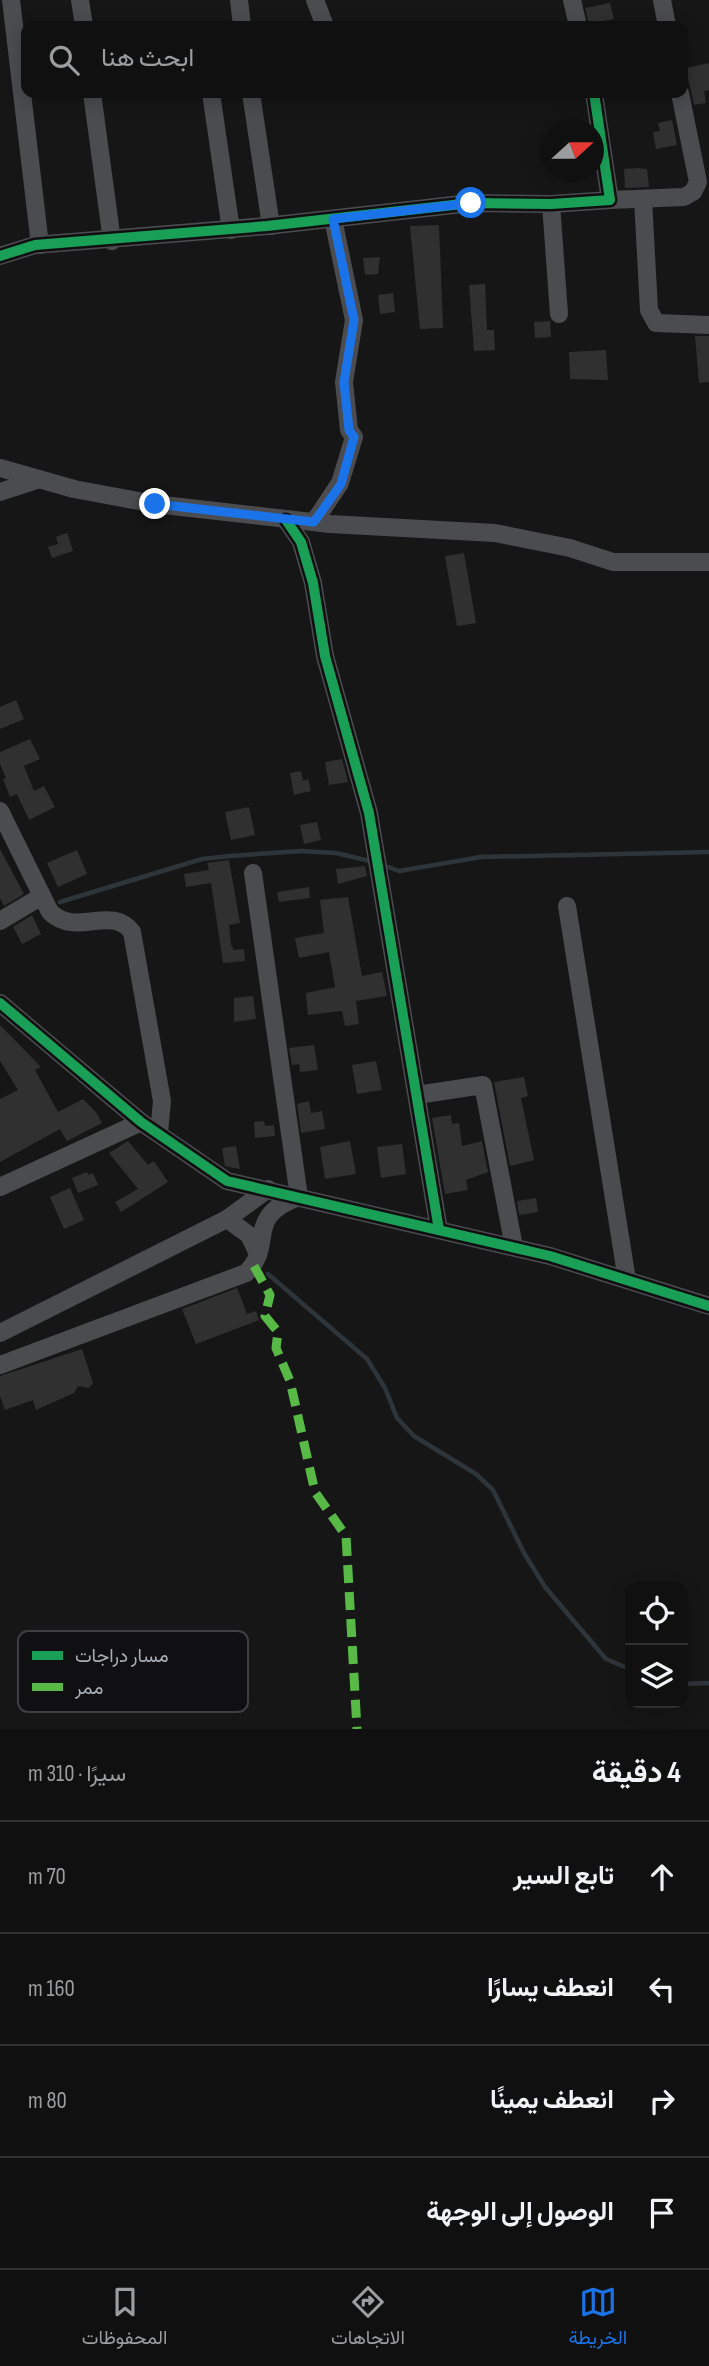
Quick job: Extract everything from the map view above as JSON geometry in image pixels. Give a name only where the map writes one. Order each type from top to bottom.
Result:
[{"type":"street","points":[[11,0],[21,84]]},
{"type":"street","points":[[80,0],[83,21]]},
{"type":"street","points":[[239,0],[241,21]]},
{"type":"street","points":[[315,0],[324,21]]},
{"type":"street","points":[[572,0],[577,21]]},
{"type":"street","points":[[662,0],[666,21]]},
{"type":"street","points":[[23,98],[40,245]]},
{"type":"street","points":[[93,98],[112,241]]},
{"type":"street","points":[[212,98],[231,230]]},
{"type":"street","points":[[252,98],[271,226]]},
{"type":"street","points":[[594,98],[610,200]]},
{"type":"street","points":[[0,256],[40,245],[231,230],[471,203],[551,204],[684,197],[693,192],[698,182],[681,98]]},
{"type":"street","points":[[643,199],[649,310],[656,323],[709,325]]},
{"type":"street","points":[[551,204],[559,314]]},
{"type":"street","points":[[314,522],[341,484],[354,437],[349,430],[344,382],[354,320],[333,219]]},
{"type":"street","points":[[0,468],[37,480],[144,502],[286,520],[495,533],[557,545],[613,562],[709,562]]},
{"type":"street","points":[[0,492],[37,480]]},
{"type":"street","points":[[286,520],[301,542],[313,583],[325,656],[369,813],[439,1230]]},
{"type":"street","points":[[0,811],[50,912],[60,922],[78,924],[115,919],[125,923],[132,932],[162,1101],[159,1133]]},
{"type":"street","points":[[253,873],[299,1197]]},
{"type":"street","points":[[0,921],[42,896]]},
{"type":"street","points":[[567,906],[627,1280]]},
{"type":"street","points":[[2,1007],[141,1122],[227,1181],[513,1247],[709,1306]]},
{"type":"street","points":[[417,1095],[483,1085],[513,1247]]},
{"type":"street","points":[[0,1188],[141,1122]]},
{"type":"street","points":[[0,1333],[227,1219],[268,1189]]},
{"type":"street","points":[[0,1366],[246,1273],[258,1254],[261,1230],[268,1216],[283,1203],[299,1197]]},
{"type":"street","points":[[227,1219],[242,1227],[258,1254]]},
{"type":"building","points":[[610,3],[614,19],[588,21],[585,8]]},
{"type":"building","points":[[709,63],[709,90],[704,91],[706,103],[694,105],[688,68]]},
{"type":"building","points":[[672,120],[677,145],[656,149],[653,132],[660,131],[658,123]]},
{"type":"building","points":[[624,169],[647,169],[649,187],[625,188]]},
{"type":"building","points":[[439,225],[443,328],[420,329],[410,226]]},
{"type":"building","points":[[380,257],[378,274],[365,275],[363,258]]},
{"type":"building","points":[[485,284],[487,330],[494,330],[495,350],[474,351],[469,285]]},
{"type":"building","points":[[393,293],[395,312],[380,314],[378,295]]},
{"type":"building","points":[[550,321],[551,337],[535,338],[534,322]]},
{"type":"building","points":[[695,336],[709,336],[709,382],[699,383]]},
{"type":"building","points":[[606,350],[608,380],[570,379],[569,352]]},
{"type":"building","points":[[67,533],[73,551],[52,558],[48,547],[58,544],[56,537]]},
{"type":"building","points":[[464,553],[476,623],[457,626],[445,556]]},
{"type":"building","points":[[16,700],[24,719],[0,729],[0,707]]},
{"type":"building","points":[[30,739],[40,759],[24,766],[34,791],[44,786],[55,807],[29,820],[17,794],[10,797],[3,779],[6,778],[0,764],[0,752]]},
{"type":"building","points":[[342,759],[348,782],[329,785],[325,762]]},
{"type":"building","points":[[301,771],[303,781],[308,779],[311,791],[294,795],[290,773]]},
{"type":"building","points":[[249,807],[255,835],[231,840],[225,812]]},
{"type":"building","points":[[317,822],[321,840],[304,844],[300,825]]},
{"type":"building","points":[[0,849],[24,894],[4,906],[0,898]]},
{"type":"building","points":[[77,850],[87,874],[58,887],[47,863]]},
{"type":"building","points":[[229,860],[240,923],[229,925],[231,945],[234,950],[244,949],[245,961],[223,963],[211,883],[186,887],[184,874],[209,870],[207,863]]},
{"type":"building","points":[[365,866],[367,876],[338,884],[336,869]]},
{"type":"building","points":[[309,887],[310,898],[279,902],[277,892]]},
{"type":"building","points":[[348,897],[362,976],[382,972],[387,996],[356,1001],[359,1024],[345,1026],[342,1011],[308,1015],[306,993],[335,987],[329,952],[299,958],[295,938],[324,933],[320,900]]},
{"type":"building","points":[[32,915],[41,934],[22,944],[13,927]]},
{"type":"building","points":[[253,996],[256,1019],[234,1022],[234,998]]},
{"type":"building","points":[[0,1025],[41,1067],[35,1070],[58,1112],[83,1099],[96,1112],[102,1123],[67,1141],[60,1129],[0,1162],[0,1099],[18,1090],[0,1061]]},
{"type":"building","points":[[314,1045],[318,1070],[300,1072],[299,1064],[292,1065],[289,1048]]},
{"type":"building","points":[[376,1061],[382,1090],[357,1094],[352,1065]]},
{"type":"building","points":[[524,1077],[528,1096],[521,1098],[534,1160],[510,1166],[494,1082]]},
{"type":"building","points":[[309,1101],[311,1113],[322,1111],[325,1129],[301,1133],[297,1104]]},
{"type":"building","points":[[451,1115],[452,1124],[459,1123],[462,1146],[482,1141],[488,1172],[466,1180],[468,1190],[445,1194],[432,1118]]},
{"type":"building","points":[[264,1121],[265,1126],[274,1125],[275,1136],[255,1138],[254,1122]]},
{"type":"building","points":[[128,1141],[148,1165],[154,1161],[168,1182],[121,1212],[115,1202],[138,1189],[109,1153]]},
{"type":"building","points":[[350,1141],[356,1174],[325,1179],[320,1147]]},
{"type":"building","points":[[402,1144],[406,1174],[381,1178],[377,1147]]},
{"type":"building","points":[[236,1146],[240,1169],[225,1166],[222,1148]]},
{"type":"building","points":[[87,1172],[88,1175],[93,1173],[98,1185],[78,1193],[72,1178]]},
{"type":"building","points":[[70,1188],[84,1220],[64,1229],[50,1197]]},
{"type":"building","points":[[536,1198],[538,1212],[519,1215],[517,1201]]},
{"type":"building","points":[[237,1288],[247,1314],[256,1311],[259,1320],[196,1344],[182,1309]]},
{"type":"building","points":[[82,1349],[93,1383],[89,1388],[78,1386],[74,1393],[36,1410],[33,1400],[5,1410],[0,1396],[0,1376]]},
{"type":"waterway","points":[[60,902],[202,859],[301,851],[336,853],[370,861]]},
{"type":"waterway","points":[[388,867],[399,871],[481,857],[709,852]]},
{"type":"waterway","points":[[268,1274],[367,1359],[385,1388],[397,1418],[414,1436],[476,1474],[493,1490],[524,1553],[545,1587],[606,1659],[625,1667]]},
{"type":"waterway","points":[[688,1684],[709,1683]]},
{"type":"marked path","points":[[254,1266],[270,1295],[265,1316],[278,1332],[276,1348],[290,1381],[315,1492],[346,1536],[357,1729]]},
{"type":"cycle path","points":[[0,256],[35,245],[267,226],[471,203],[551,204],[610,200],[595,98]]},
{"type":"cycle path","points":[[286,520],[301,542],[313,583],[325,656],[369,813],[439,1230]]},
{"type":"cycle path","points":[[0,1003],[141,1122],[227,1181],[550,1256],[709,1306]]},
{"type":"route","points":[[155,504],[314,522],[341,484],[354,437],[349,430],[344,382],[354,320],[333,219],[471,203]]}]
